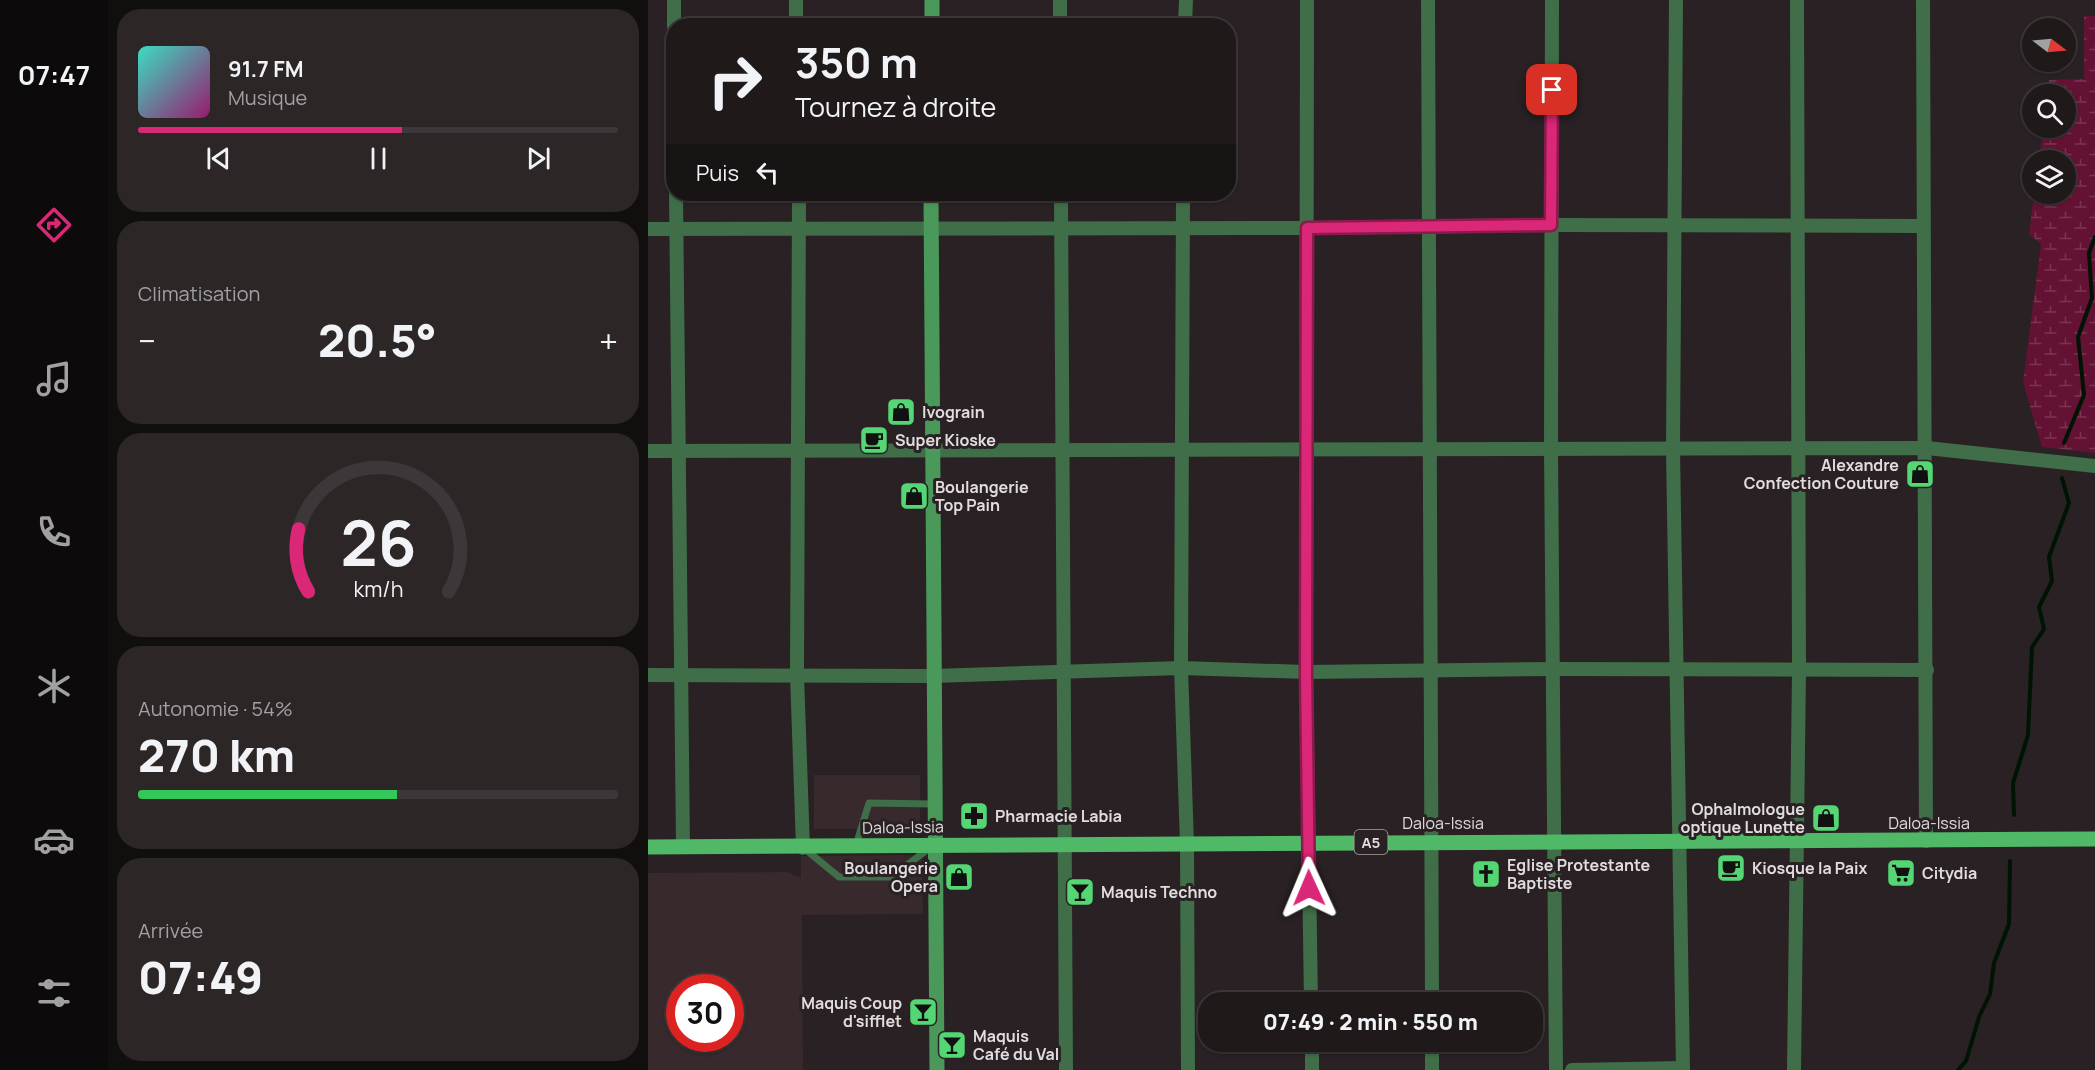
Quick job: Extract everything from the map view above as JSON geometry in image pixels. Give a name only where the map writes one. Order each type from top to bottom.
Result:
[{"type":"main road","name":"Daloa-Issia","points":[[648,847],[803,848],[1065,843],[1796,842],[2095,839]]},
{"type":"street","points":[[674,0],[674,18]]},
{"type":"street","points":[[796,0],[796,18]]},
{"type":"street","points":[[932,0],[932,18]]},
{"type":"street","points":[[1060,0],[1060,18]]},
{"type":"street","points":[[1185,18],[1186,0]]},
{"type":"street","points":[[1307,0],[1306,672],[1311,992]]},
{"type":"street","points":[[1428,0],[1434,841],[1432,992]]},
{"type":"street","points":[[1552,0],[1551,448],[1555,669],[1556,1070]]},
{"type":"street","points":[[1572,1070],[1683,1069],[1674,669],[1676,0]]},
{"type":"street","points":[[1794,1070],[1799,672],[1797,0]]},
{"type":"street","points":[[1923,0],[1922,226],[1927,448],[1926,841]]},
{"type":"street","points":[[676,201],[683,848]]},
{"type":"street","points":[[799,201],[797,675],[803,848]]},
{"type":"street","points":[[931,201],[937,1070]]},
{"type":"street","points":[[1061,201],[1066,1070]]},
{"type":"street","points":[[1183,201],[1181,668],[1187,844],[1188,1070]]},
{"type":"street","points":[[648,229],[1307,228],[1551,225],[1922,226]]},
{"type":"street","points":[[648,451],[1927,448],[2095,466]]},
{"type":"street","points":[[648,675],[933,676],[1181,668],[1306,672],[1431,669],[1674,669],[1799,672],[1927,670]]},
{"type":"street","points":[[1312,1052],[1312,1070]]},
{"type":"street","points":[[1432,1052],[1432,1070]]},
{"type":"lane","points":[[856,846],[869,803],[934,804]]},
{"type":"lane","points":[[803,848],[839,877],[891,877],[935,844]]},
{"type":"shaded area","points":[[814,775],[920,775],[920,829],[814,829]]},
{"type":"shaded area","points":[[922,855],[923,914],[802,915],[803,1070],[648,1070],[648,873],[787,872],[801,878],[801,856]]},
{"type":"green space","points":[[2084,16],[2095,16],[2095,453],[2042,447],[2023,382],[2041,244],[2029,234],[2033,204],[2076,204],[2076,150],[2040,150],[2042,138],[2076,138],[2076,84],[2049,84],[2049,80],[2084,79]]},
{"type":"waterway","points":[[2064,443],[2084,395],[2078,337],[2092,298],[2089,253],[2095,237]]},
{"type":"waterway","points":[[2014,815],[2013,783],[2028,735],[2032,647],[2044,629],[2039,607],[2052,581],[2049,557],[2069,503],[2062,478]]},
{"type":"waterway","points":[[1958,1070],[1966,1061],[1979,1017],[1990,994],[1994,963],[2009,924],[2010,861]]},
{"type":"place","name":"Ivograin","points":[[901,412]]},
{"type":"place","name":"Super Kioske","points":[[874,440]]},
{"type":"place","name":"Alexandre Confection Couture","points":[[1920,474]]},
{"type":"place","name":"Boulangerie Top Pain","points":[[914,496]]},
{"type":"place","name":"Pharmacie Labia","points":[[974,816]]},
{"type":"place","name":"Ophalmologue optique Lunette","points":[[1826,818]]},
{"type":"place","name":"Kiosque la Paix","points":[[1731,868]]},
{"type":"place","name":"Citydia","points":[[1901,873]]},
{"type":"place","name":"Eglise Protestante Baptiste","points":[[1486,874]]},
{"type":"place","name":"Boulangerie Opera","points":[[959,877]]},
{"type":"place","name":"Maquis Techno","points":[[1080,892]]},
{"type":"place","name":"Maquis Coup d'sifflet","points":[[923,1012]]},
{"type":"place","name":"Maquis Café du Val","points":[[952,1045]]},
{"type":"route","points":[[1309,888],[1306,672],[1307,228],[1551,225],[1552,90]]}]
